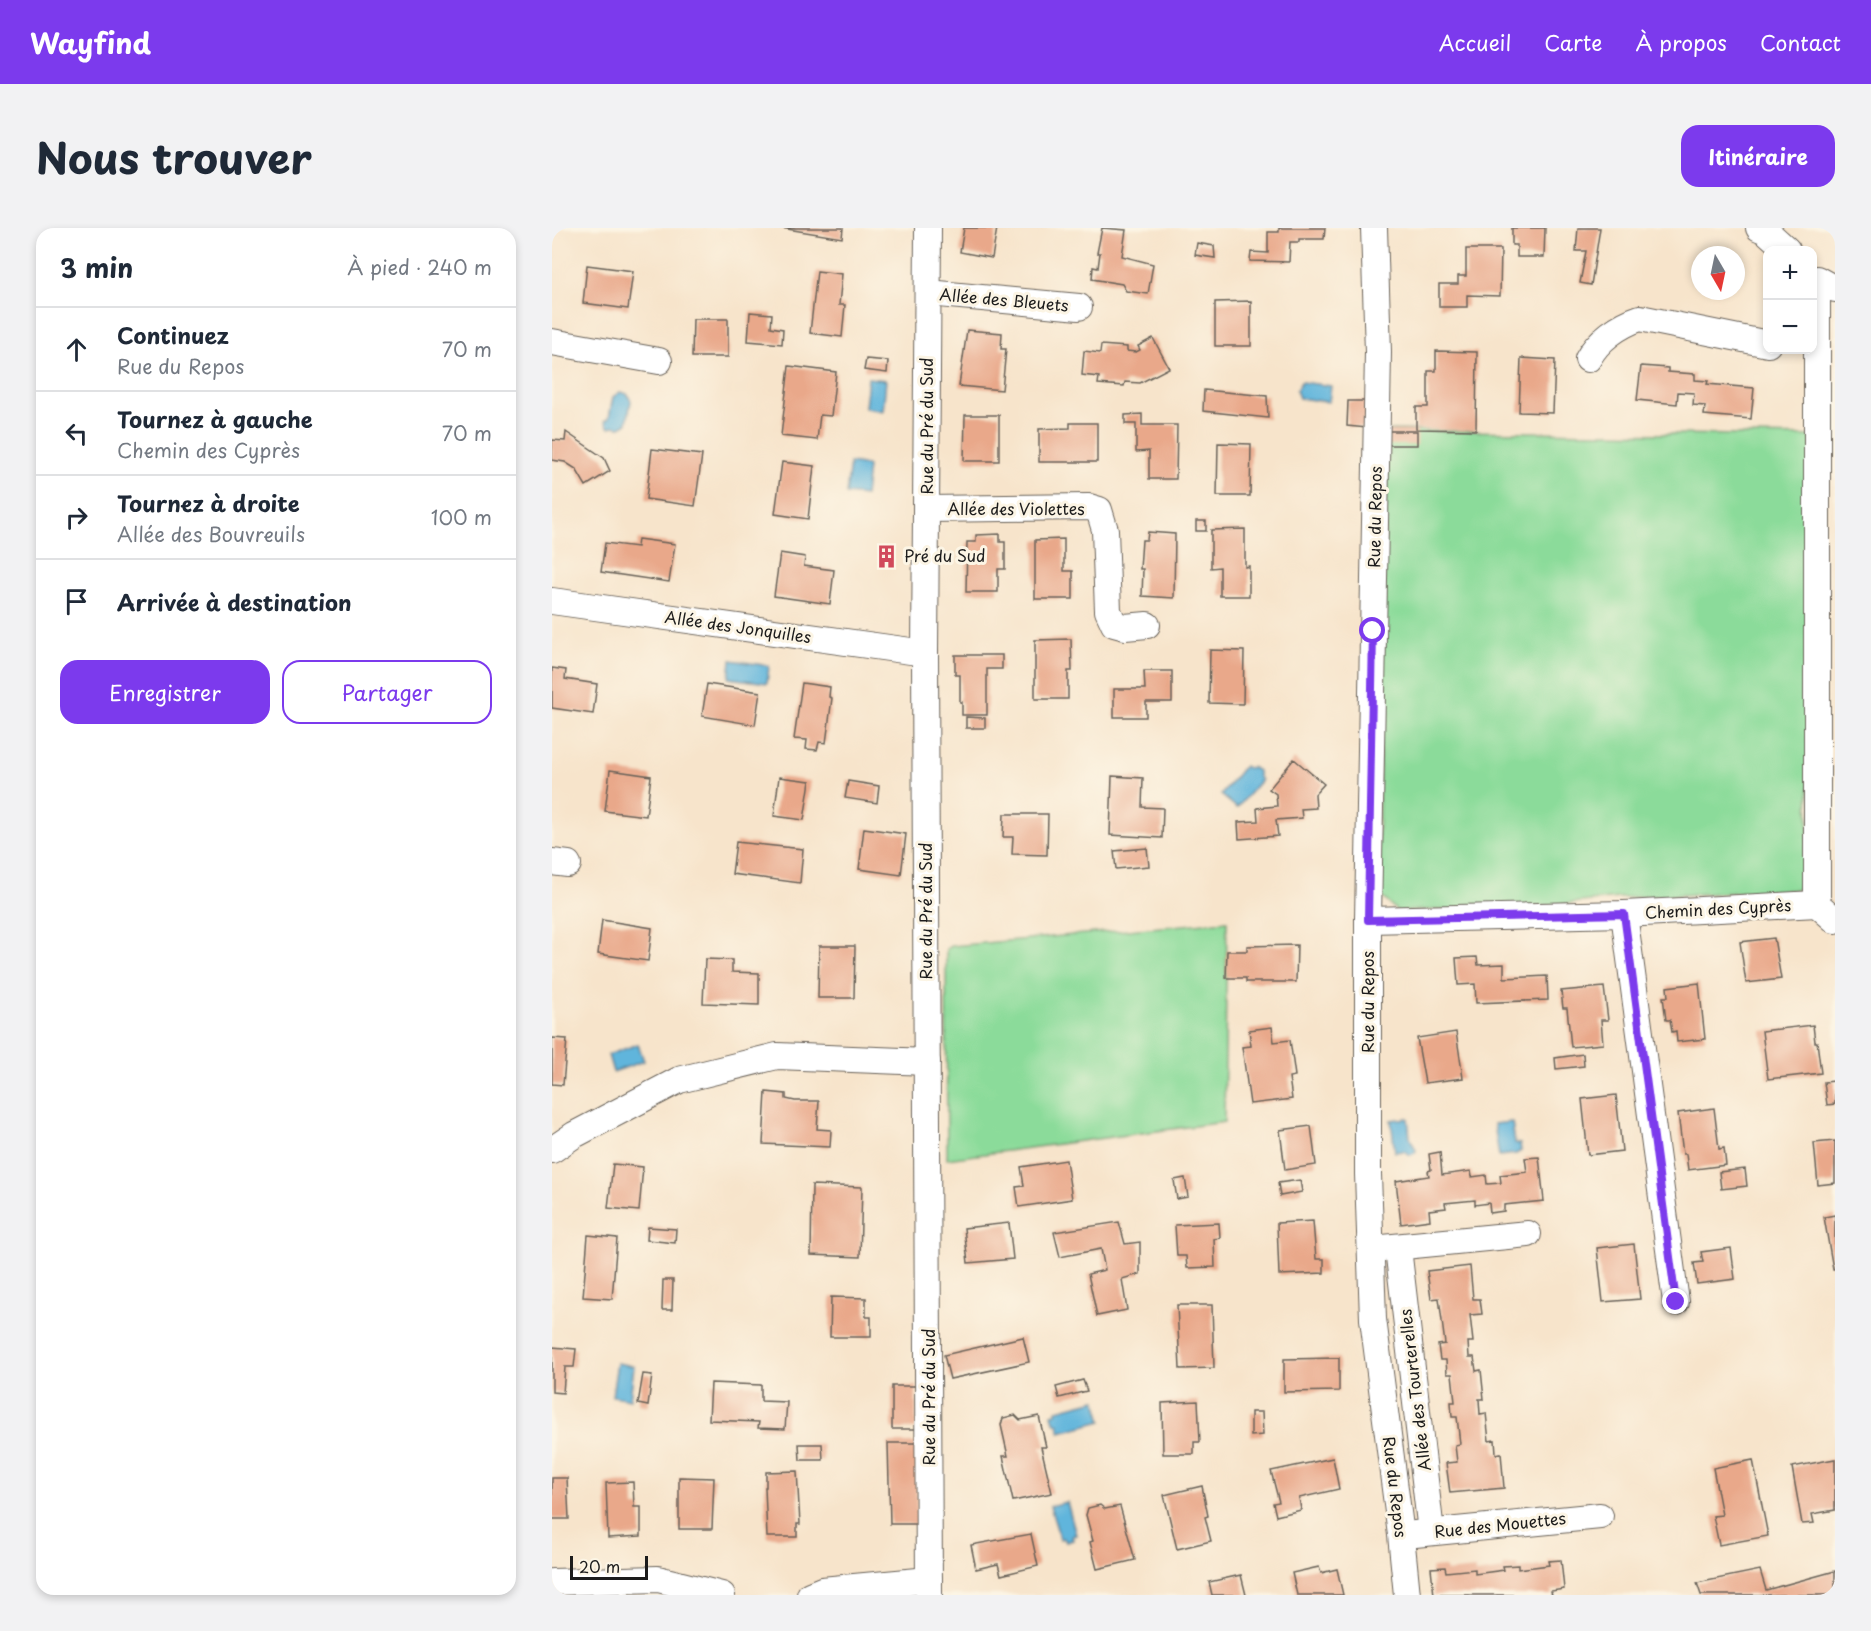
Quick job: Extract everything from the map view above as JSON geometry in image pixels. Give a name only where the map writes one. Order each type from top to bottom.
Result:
[{"type":"street","name":"Rue du Pré du Sud","points":[[928,228],[925,653],[929,1587]]},
{"type":"street","name":"Rue du Repos","points":[[1374,228],[1378,352],[1368,920],[1368,1174],[1374,1319],[1407,1595]]},
{"type":"street","points":[[1760,228],[1783,246]]},
{"type":"street","points":[[1817,300],[1821,281]]},
{"type":"street","name":"Allée des Bleuets","points":[[928,293],[1079,307]]},
{"type":"street","points":[[1587,359],[1593,348],[1614,331],[1640,318],[1763,343]]},
{"type":"street","points":[[552,342],[659,361]]},
{"type":"street","points":[[1806,354],[1826,555],[1826,912]]},
{"type":"street","name":"Allée des Violettes","points":[[927,509],[1089,507],[1099,510],[1105,530],[1108,611],[1114,624],[1125,627],[1147,625]]},
{"type":"street","name":"Allée des Jonquilles","points":[[552,601],[925,653]]},
{"type":"street","name":"Chemin des Cyprès","points":[[1368,920],[1826,912]]},
{"type":"street","points":[[1624,914],[1676,1302]]},
{"type":"street","points":[[552,1150],[574,1135],[679,1080],[777,1056],[927,1062]]},
{"type":"street","points":[[1371,1249],[1528,1234]]},
{"type":"street","name":"Allée des Tourterelles","points":[[1398,1248],[1431,1532]]},
{"type":"street","name":"Rue des Mouettes","points":[[1401,1535],[1600,1516]]},
{"type":"street","points":[[552,1582],[658,1579],[722,1595]]},
{"type":"street","points":[[810,1595],[822,1590],[929,1587]]},
{"type":"green space","points":[[1387,430],[1811,436],[1808,889],[1619,898],[1535,907],[1397,911],[1377,892]]},
{"type":"green space","points":[[1227,921],[1224,1122],[947,1159],[946,949],[952,946]]},
{"type":"water","points":[[868,378],[886,380],[883,411],[865,408]]},
{"type":"water","points":[[1301,382],[1331,386],[1329,402],[1299,398],[1296,390]]},
{"type":"water","points":[[620,392],[627,394],[631,401],[627,423],[620,427],[609,428],[605,421],[609,418],[613,397]]},
{"type":"water","points":[[850,463],[868,466],[865,496],[846,494]]},
{"type":"water","points":[[731,660],[769,666],[767,683],[729,678]]},
{"type":"water","points":[[1244,766],[1258,771],[1258,777],[1261,780],[1237,808],[1221,795]]},
{"type":"water","points":[[638,1044],[644,1061],[613,1072],[608,1055]]},
{"type":"water","points":[[1408,1118],[1410,1138],[1416,1150],[1410,1155],[1404,1151],[1395,1152],[1391,1120]]},
{"type":"water","points":[[1512,1122],[1515,1143],[1520,1144],[1521,1151],[1516,1154],[1499,1156],[1494,1124]]},
{"type":"water","points":[[617,1363],[634,1366],[630,1399],[612,1396]]},
{"type":"water","points":[[1096,1400],[1102,1421],[1060,1432],[1059,1424],[1054,1422],[1052,1414],[1057,1410]]},
{"type":"water","points":[[1067,1502],[1076,1535],[1072,1536],[1073,1540],[1066,1542],[1064,1538],[1060,1539],[1050,1506]]},
{"type":"building","points":[[781,228],[843,228],[842,238]]},
{"type":"building","points":[[964,228],[997,228],[992,258],[960,252]]},
{"type":"building","points":[[1102,228],[1126,230],[1122,256],[1153,264],[1148,294],[1126,291],[1122,284],[1092,279],[1093,267],[1098,268],[1100,253],[1097,253]]},
{"type":"building","points":[[1279,228],[1325,228],[1324,239],[1299,239],[1299,242],[1290,242],[1289,262],[1250,261],[1251,252],[1268,253],[1268,232],[1279,232]]},
{"type":"building","points":[[1512,228],[1545,228],[1544,257],[1517,257],[1517,245],[1512,245]]},
{"type":"building","points":[[1578,228],[1600,228],[1591,285],[1580,283],[1586,251],[1576,251]]},
{"type":"building","points":[[1197,243],[1214,246],[1215,258],[1195,255]]},
{"type":"building","points":[[1466,249],[1501,249],[1500,296],[1467,295],[1467,307],[1439,307],[1439,284],[1458,284],[1458,276],[1466,276]]},
{"type":"building","points":[[587,265],[633,271],[628,309],[583,303]]},
{"type":"building","points":[[817,271],[842,274],[839,305],[845,305],[842,337],[810,333]]},
{"type":"building","points":[[1251,301],[1251,346],[1215,346],[1215,302]]},
{"type":"building","points":[[750,312],[772,314],[771,327],[783,329],[782,344],[748,341]]},
{"type":"building","points":[[693,319],[728,319],[728,357],[692,357]]},
{"type":"building","points":[[967,330],[1002,333],[1001,349],[1006,349],[1002,390],[959,386]]},
{"type":"building","points":[[1153,338],[1169,368],[1140,383],[1125,382],[1124,386],[1098,384],[1099,377],[1082,375],[1084,351],[1100,353],[1101,345],[1127,347],[1127,351],[1136,352],[1140,350],[1138,346]]},
{"type":"building","points":[[1436,351],[1477,352],[1476,430],[1416,429],[1416,407],[1428,407],[1428,371],[1436,371]]},
{"type":"building","points":[[1521,358],[1555,360],[1553,413],[1519,412]]},
{"type":"building","points":[[866,359],[888,361],[887,373],[864,370]]},
{"type":"building","points":[[789,366],[836,372],[831,416],[820,415],[817,440],[781,436]]},
{"type":"building","points":[[1641,366],[1668,368],[1668,372],[1695,374],[1695,380],[1708,381],[1707,384],[1754,388],[1751,419],[1704,415],[1705,406],[1693,405],[1694,393],[1678,392],[1677,404],[1637,400]]},
{"type":"building","points":[[1204,390],[1267,396],[1268,418],[1203,411]]},
{"type":"building","points":[[1348,401],[1367,401],[1367,428],[1347,426]]},
{"type":"building","points":[[1142,414],[1142,425],[1177,425],[1176,479],[1149,479],[1149,451],[1136,452],[1136,424],[1125,424],[1125,415]]},
{"type":"building","points":[[965,415],[999,415],[999,461],[964,461]]},
{"type":"building","points":[[1070,423],[1097,423],[1097,462],[1039,462],[1039,429],[1070,428]]},
{"type":"building","points":[[1386,431],[1417,431],[1417,445],[1386,445]]},
{"type":"building","points":[[566,432],[604,458],[610,471],[586,486],[576,469],[565,462],[552,460],[552,440],[565,441]]},
{"type":"building","points":[[1218,443],[1251,444],[1250,496],[1217,496]]},
{"type":"building","points":[[652,449],[702,455],[695,506],[646,499]]},
{"type":"building","points":[[782,462],[814,466],[808,519],[775,514]]},
{"type":"building","points":[[1196,521],[1206,521],[1206,531],[1196,531]]},
{"type":"building","points":[[1245,529],[1245,567],[1249,566],[1249,596],[1220,596],[1220,567],[1211,568],[1211,530]]},
{"type":"building","points":[[1148,532],[1175,534],[1174,598],[1142,596],[1143,569],[1140,569],[1142,540],[1147,540]]},
{"type":"building","points":[[1000,534],[1000,542],[1005,542],[1005,569],[998,569],[998,592],[966,592],[967,542],[976,542],[976,535]]},
{"type":"building","points":[[638,539],[675,544],[669,582],[601,572],[605,543],[637,547]]},
{"type":"building","points":[[1064,539],[1064,571],[1073,571],[1073,599],[1035,599],[1035,540]]},
{"type":"building","name":"Pré du Sud","points":[[882,550],[890,550],[889,562],[882,562]]},
{"type":"building","points":[[780,553],[805,557],[804,566],[834,570],[830,604],[774,596]]},
{"type":"building","points":[[1071,639],[1072,671],[1068,671],[1068,699],[1035,699],[1035,640]]},
{"type":"building","points":[[1210,650],[1244,651],[1243,704],[1209,703]]},
{"type":"building","points":[[955,655],[1002,655],[1002,669],[987,669],[987,715],[962,715],[960,675],[955,675]]},
{"type":"building","points":[[552,668],[566,670],[565,679],[597,684],[593,714],[552,708]]},
{"type":"building","points":[[1144,671],[1172,671],[1172,702],[1146,702],[1146,717],[1114,717],[1114,689],[1145,689]]},
{"type":"building","points":[[802,683],[830,687],[829,697],[832,698],[826,743],[819,742],[817,750],[806,749],[807,740],[794,739]]},
{"type":"building","points":[[707,684],[760,692],[755,725],[702,716]]},
{"type":"building","points":[[966,717],[985,718],[985,728],[966,728]]},
{"type":"building","points":[[1294,759],[1324,784],[1315,794],[1316,808],[1301,809],[1302,818],[1276,820],[1278,836],[1239,839],[1238,822],[1258,821],[1257,808],[1277,806],[1276,794],[1269,789]]},
{"type":"building","points":[[610,770],[651,776],[646,816],[605,811]]},
{"type":"building","points":[[1112,776],[1143,778],[1142,807],[1163,808],[1162,838],[1110,835]]},
{"type":"building","points":[[779,777],[810,781],[804,820],[774,816]]},
{"type":"building","points":[[848,781],[879,786],[877,803],[845,798]]},
{"type":"building","points":[[1004,814],[1048,814],[1047,855],[1012,854],[1013,837],[1003,837]]},
{"type":"building","points":[[864,828],[906,834],[901,875],[859,869]]},
{"type":"building","points":[[736,842],[803,849],[800,883],[732,874]]},
{"type":"building","points":[[1147,848],[1149,866],[1116,869],[1114,851]]},
{"type":"building","points":[[602,920],[652,928],[648,961],[598,954]]},
{"type":"building","points":[[1774,938],[1781,979],[1746,983],[1740,942]]},
{"type":"building","points":[[1297,945],[1296,982],[1246,982],[1246,978],[1226,978],[1227,951],[1247,951],[1247,946]]},
{"type":"building","points":[[819,946],[855,946],[854,998],[818,998]]},
{"type":"building","points":[[1477,957],[1478,965],[1504,964],[1504,978],[1547,976],[1548,1000],[1476,1003],[1475,984],[1458,985],[1456,958]]},
{"type":"building","points":[[705,959],[732,960],[732,972],[759,973],[759,1005],[703,1003]]},
{"type":"building","points":[[1699,983],[1705,1039],[1677,1042],[1676,1031],[1672,1032],[1670,1020],[1666,1020],[1663,997],[1668,997],[1667,987]]},
{"type":"building","points":[[1604,987],[1608,1020],[1601,1020],[1603,1044],[1571,1047],[1567,1008],[1563,1008],[1561,991]]},
{"type":"building","points":[[1813,1025],[1821,1073],[1768,1079],[1762,1031]]},
{"type":"building","points":[[1272,1027],[1274,1042],[1290,1040],[1295,1076],[1289,1077],[1292,1099],[1250,1104],[1242,1047],[1251,1046],[1249,1030]]},
{"type":"building","points":[[1456,1032],[1463,1078],[1425,1083],[1417,1038]]},
{"type":"building","points":[[552,1038],[567,1039],[563,1085],[552,1084]]},
{"type":"building","points":[[1583,1054],[1584,1066],[1556,1069],[1555,1058]]},
{"type":"building","points":[[1835,1081],[1835,1104],[1827,1105],[1824,1082]]},
{"type":"building","points":[[766,1092],[786,1094],[786,1099],[795,1101],[819,1101],[817,1129],[831,1130],[830,1147],[763,1144]]},
{"type":"building","points":[[1616,1095],[1622,1151],[1588,1155],[1582,1099]]},
{"type":"building","points":[[1714,1108],[1719,1149],[1724,1148],[1726,1165],[1688,1170],[1686,1154],[1683,1154],[1678,1113]]},
{"type":"building","points":[[1311,1126],[1316,1165],[1285,1170],[1280,1130]]},
{"type":"building","points":[[1835,1141],[1835,1183],[1818,1185],[1814,1143]]},
{"type":"building","points":[[1440,1152],[1442,1175],[1471,1171],[1472,1177],[1486,1175],[1487,1184],[1501,1183],[1500,1175],[1527,1172],[1525,1158],[1539,1157],[1544,1201],[1504,1205],[1504,1211],[1490,1213],[1489,1203],[1475,1205],[1475,1200],[1445,1203],[1446,1208],[1429,1210],[1430,1220],[1401,1224],[1396,1181],[1429,1176],[1428,1171],[1431,1170],[1429,1154]]},
{"type":"building","points":[[1066,1160],[1072,1199],[1019,1207],[1016,1187],[1024,1186],[1021,1167]]},
{"type":"building","points":[[613,1164],[643,1167],[639,1211],[608,1208]]},
{"type":"building","points":[[1745,1169],[1747,1186],[1721,1189],[1719,1172]]},
{"type":"building","points":[[1185,1178],[1188,1197],[1177,1199],[1174,1180]]},
{"type":"building","points":[[1300,1180],[1302,1192],[1280,1196],[1278,1183]]},
{"type":"building","points":[[812,1185],[862,1187],[860,1257],[811,1255]]},
{"type":"building","points":[[1835,1215],[1835,1269],[1833,1269],[1824,1217]]},
{"type":"building","points":[[1313,1221],[1316,1259],[1324,1259],[1324,1273],[1279,1275],[1277,1223]]},
{"type":"building","points":[[1119,1222],[1125,1244],[1140,1242],[1140,1274],[1122,1279],[1127,1310],[1097,1316],[1088,1274],[1105,1270],[1101,1249],[1060,1257],[1054,1232]]},
{"type":"building","points":[[1009,1223],[1013,1259],[968,1263],[964,1228]]},
{"type":"building","points":[[1219,1223],[1220,1238],[1214,1239],[1215,1267],[1187,1268],[1186,1256],[1177,1256],[1175,1225]]},
{"type":"building","points":[[648,1227],[676,1229],[675,1243],[647,1240]]},
{"type":"building","points":[[588,1235],[617,1238],[612,1299],[583,1297]]},
{"type":"building","points":[[1634,1244],[1640,1299],[1603,1302],[1597,1248]]},
{"type":"building","points":[[1731,1248],[1735,1279],[1697,1284],[1694,1263],[1703,1262],[1701,1252]]},
{"type":"building","points":[[1470,1266],[1473,1299],[1480,1299],[1482,1314],[1470,1315],[1473,1342],[1468,1342],[1469,1357],[1474,1357],[1476,1371],[1481,1370],[1484,1399],[1479,1399],[1480,1414],[1486,1413],[1489,1441],[1495,1440],[1496,1454],[1501,1453],[1504,1488],[1450,1493],[1446,1463],[1457,1462],[1455,1445],[1460,1444],[1457,1417],[1452,1417],[1451,1402],[1455,1402],[1452,1374],[1447,1374],[1446,1360],[1440,1360],[1438,1345],[1445,1344],[1439,1298],[1431,1299],[1427,1271]]},
{"type":"building","points":[[663,1280],[673,1280],[672,1310],[662,1310]]},
{"type":"building","points":[[831,1297],[866,1298],[866,1317],[871,1317],[871,1337],[830,1337]]},
{"type":"building","points":[[1177,1305],[1212,1305],[1214,1368],[1180,1369]]},
{"type":"building","points":[[1023,1337],[1029,1362],[950,1379],[944,1355]]},
{"type":"building","points":[[552,1347],[576,1349],[574,1367],[565,1367],[563,1393],[552,1392]]},
{"type":"building","points":[[1339,1358],[1339,1391],[1284,1392],[1284,1359]]},
{"type":"building","points":[[643,1374],[652,1375],[648,1406],[638,1404]]},
{"type":"building","points":[[1083,1380],[1087,1391],[1059,1398],[1056,1387]]},
{"type":"building","points":[[711,1383],[761,1385],[761,1401],[787,1402],[785,1429],[758,1428],[759,1422],[709,1420]]},
{"type":"building","points":[[892,1386],[916,1386],[916,1429],[892,1429]]},
{"type":"building","points":[[1198,1401],[1200,1442],[1194,1442],[1194,1454],[1163,1454],[1162,1403]]},
{"type":"building","points":[[1251,1412],[1262,1412],[1263,1435],[1251,1436]]},
{"type":"building","points":[[1015,1415],[1020,1420],[1039,1416],[1046,1447],[1041,1447],[1052,1493],[1013,1501],[1003,1456],[1008,1456],[1001,1425],[1003,1418]]},
{"type":"building","points":[[888,1443],[916,1443],[917,1524],[890,1524]]},
{"type":"building","points":[[799,1444],[822,1444],[823,1460],[800,1460]]},
{"type":"building","points":[[1333,1458],[1339,1489],[1299,1498],[1301,1510],[1276,1516],[1273,1503],[1279,1502],[1271,1471]]},
{"type":"building","points":[[1835,1459],[1835,1510],[1812,1514],[1814,1523],[1802,1524],[1792,1467]]},
{"type":"building","points":[[1753,1460],[1768,1536],[1719,1545],[1713,1516],[1722,1515],[1713,1468]]},
{"type":"building","points":[[797,1471],[800,1524],[797,1524],[797,1537],[767,1537],[766,1472]]},
{"type":"building","points":[[679,1477],[714,1478],[712,1529],[679,1529]]},
{"type":"building","points":[[552,1478],[567,1478],[569,1519],[552,1519]]},
{"type":"building","points":[[633,1482],[634,1507],[641,1507],[641,1536],[608,1538],[606,1483]]},
{"type":"building","points":[[1202,1486],[1208,1516],[1205,1517],[1211,1541],[1177,1549],[1164,1495]]},
{"type":"building","points":[[1100,1505],[1105,1509],[1120,1506],[1135,1560],[1097,1569],[1086,1515],[1088,1508]]},
{"type":"building","points":[[1031,1534],[1038,1566],[1001,1575],[998,1564],[976,1569],[971,1545]]},
{"type":"building","points":[[1561,1560],[1564,1589],[1551,1591],[1552,1595],[1434,1595],[1431,1568],[1445,1567],[1446,1572],[1475,1569],[1475,1574],[1504,1570],[1503,1566],[1518,1565],[1518,1569],[1549,1565],[1548,1561]]},
{"type":"building","points":[[1319,1567],[1321,1573],[1337,1569],[1343,1595],[1297,1595],[1292,1573]]},
{"type":"building","points":[[1760,1570],[1766,1590],[1835,1571],[1835,1595],[1701,1595],[1697,1583]]},
{"type":"building","points":[[1241,1575],[1246,1595],[1212,1595],[1209,1582]]},
{"type":"place","name":"Pré du Sud","points":[[886,556]]},
{"type":"route","points":[[1373,631],[1368,920],[1624,914],[1676,1302]]}]
